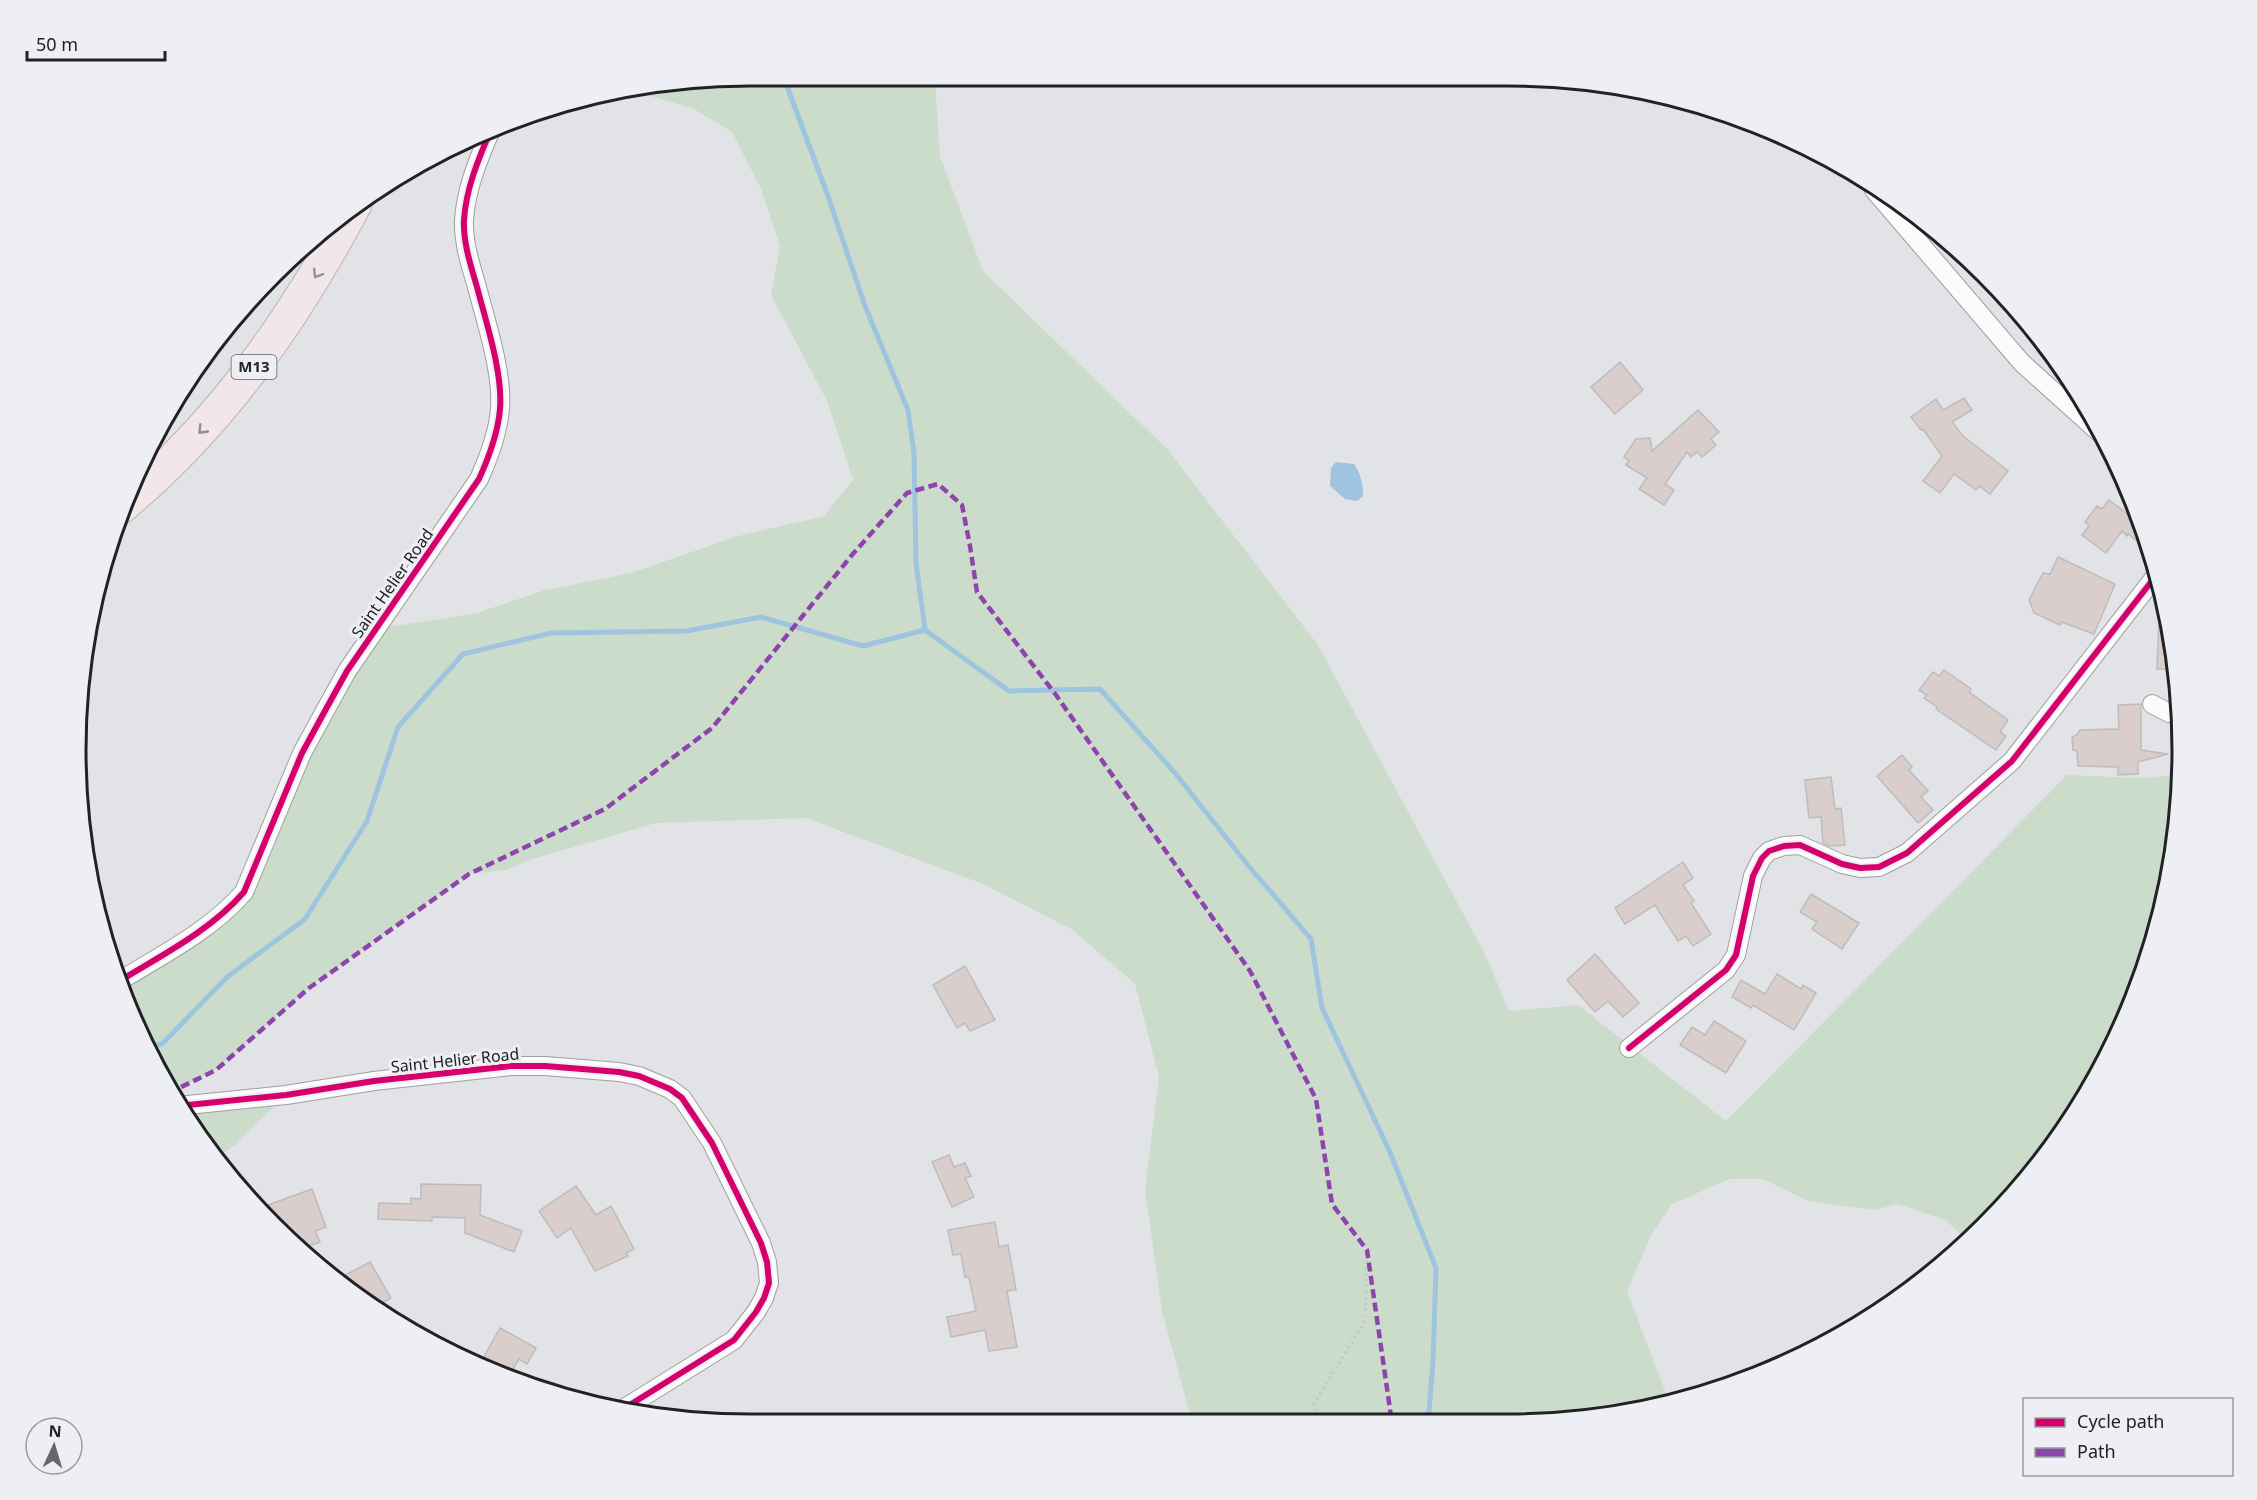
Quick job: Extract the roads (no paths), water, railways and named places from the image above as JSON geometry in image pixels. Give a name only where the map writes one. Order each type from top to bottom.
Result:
[{"type":"highway","name":"M13","points":[[137,494],[155,479],[241,386],[324,263],[345,223]]},
{"type":"street","name":"Saint Helier Road","points":[[126,977],[230,909],[244,892],[303,753],[347,671],[480,479],[492,448],[501,409],[487,324],[466,244],[464,222],[467,198],[487,140]]},
{"type":"street","points":[[1886,205],[2022,363],[2080,414]]},
{"type":"street","points":[[1629,1048],[1726,970],[1736,955],[1753,876],[1762,858],[1769,851],[1784,846],[1800,845],[1842,864],[1860,868],[1879,867],[1907,853],[2012,761],[2150,583]]},
{"type":"street","points":[[2152,704],[2170,713]]},
{"type":"street","name":"Saint Helier Road","points":[[189,1105],[286,1095],[374,1081],[511,1066],[545,1066],[620,1072],[639,1076],[670,1089],[682,1098],[712,1143],[761,1243],[767,1262],[769,1283],[756,1312],[734,1340],[631,1404]]},
{"type":"water","points":[[1336,462],[1354,464],[1363,487],[1363,496],[1357,501],[1345,499],[1330,486],[1331,468]]},
{"type":"waterway","points":[[787,86],[828,196],[865,306],[908,410],[914,453],[916,563],[925,630],[1009,691],[1100,689],[1175,773],[1247,864],[1311,939],[1322,1008],[1389,1150],[1436,1268],[1429,1414]]},
{"type":"waterway","points":[[155,1045],[162,1044],[227,977],[305,919],[367,821],[398,727],[463,654],[551,633],[686,631],[761,617],[863,646],[925,630]]}]
